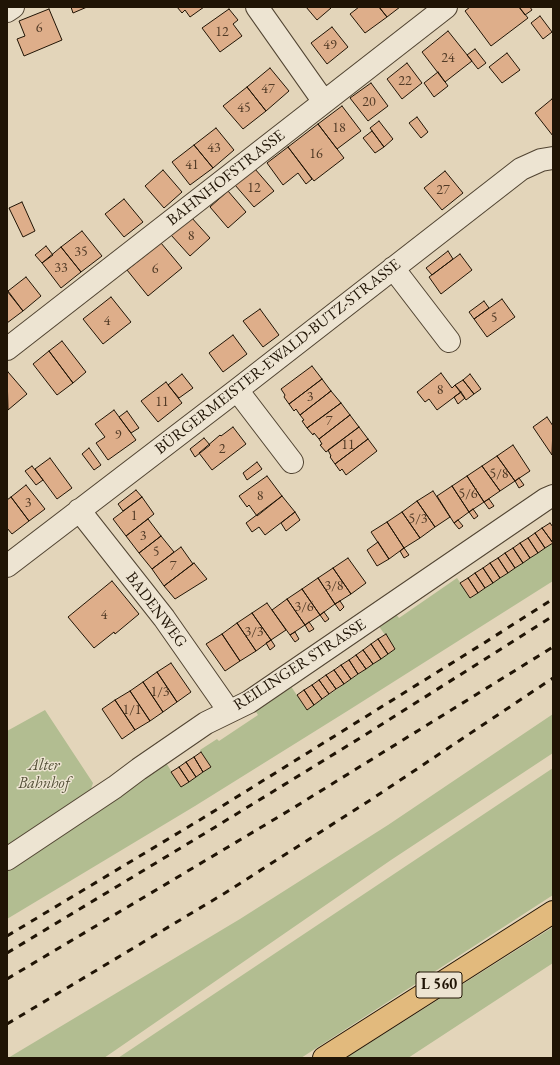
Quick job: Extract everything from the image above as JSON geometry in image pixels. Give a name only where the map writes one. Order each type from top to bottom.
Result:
[{"type":"main road","name":"L 560","points":[[324,1058],[553,912]]},
{"type":"street","points":[[7,11],[13,7]]},
{"type":"street","points":[[256,7],[324,102]]},
{"type":"street","name":"BAHNHOFSTRASSE","points":[[7,349],[446,7]]},
{"type":"street","name":"BÜRGERMEISTER-EWALD-BUTZ-STRASSE","points":[[7,566],[237,390],[521,169],[541,160],[553,158]]},
{"type":"street","points":[[393,268],[449,341]]},
{"type":"street","points":[[237,390],[292,462]]},
{"type":"street","name":"REILINGER STRASSE","points":[[7,860],[206,723],[250,702],[546,499],[553,496]]},
{"type":"street","name":"BADENWEG","points":[[79,510],[164,618],[229,712]]},
{"type":"green space","points":[[553,542],[553,581],[195,806],[7,919],[7,869],[165,761],[181,787],[211,767],[200,750],[217,739],[219,741],[258,715],[255,710],[290,685],[307,710],[395,649],[378,625],[395,613],[399,618],[457,578],[471,598]]},
{"type":"green space","name":"Alter Bahnhof","points":[[45,710],[93,783],[91,789],[7,847],[7,731]]},
{"type":"green space","points":[[553,714],[553,753],[391,860],[104,1058],[8,1058],[240,919],[388,825]]},
{"type":"green space","points":[[553,768],[553,895],[301,1058],[118,1058]]},
{"type":"green space","points":[[553,927],[553,963],[408,1058],[346,1058]]},
{"type":"building","points":[[71,7],[87,7],[73,13]]},
{"type":"building","points":[[177,7],[204,7],[190,17],[185,10],[182,13]]},
{"type":"building","points":[[306,7],[330,7],[331,8],[317,20]]},
{"type":"building","points":[[359,7],[379,7],[387,17],[365,33],[350,14]]},
{"type":"building","points":[[379,7],[400,7],[387,17]]},
{"type":"building","points":[[470,7],[519,7],[528,18],[491,46],[465,11]]},
{"type":"building","points":[[519,7],[530,7],[532,10],[525,15]]},
{"type":"building","points":[[49,9],[62,40],[24,56],[17,39],[25,36],[19,21]]},
{"type":"building","points":[[229,9],[238,20],[233,24],[242,36],[220,52],[202,28]]},
{"type":"building","points":[[540,16],[552,32],[543,39],[531,23]]},
{"type":"building","points":[[332,27],[348,47],[327,64],[311,43]]},
{"type":"building","points":[[448,31],[472,61],[445,82],[422,52]]},
{"type":"building","points":[[475,49],[486,63],[478,69],[467,55]]},
{"type":"building","points":[[507,53],[520,70],[502,83],[489,67]]},
{"type":"building","points":[[407,63],[422,83],[402,99],[387,79]]},
{"type":"building","points":[[270,68],[289,91],[266,111],[247,87]]},
{"type":"building","points":[[438,72],[448,86],[434,97],[424,83]]},
{"type":"building","points":[[371,83],[388,106],[368,121],[350,98]]},
{"type":"building","points":[[247,87],[266,111],[243,129],[223,106]]},
{"type":"building","points":[[552,99],[553,100],[553,136],[535,113]]},
{"type":"building","points":[[342,106],[361,131],[337,149],[318,124]]},
{"type":"building","points":[[417,117],[428,132],[421,138],[409,123]]},
{"type":"building","points":[[379,121],[393,139],[384,147],[370,128]]},
{"type":"building","points":[[318,124],[344,158],[314,181],[288,147]]},
{"type":"building","points":[[216,128],[234,150],[213,168],[194,145]]},
{"type":"building","points":[[372,131],[384,147],[375,153],[363,138]]},
{"type":"building","points":[[194,145],[213,168],[190,185],[172,162]]},
{"type":"building","points":[[288,147],[312,179],[306,184],[298,173],[283,185],[267,163]]},
{"type":"building","points":[[255,169],[274,191],[254,207],[235,185]]},
{"type":"building","points":[[163,170],[182,192],[164,208],[145,186]]},
{"type":"building","points":[[445,171],[463,193],[442,210],[424,188]]},
{"type":"building","points":[[228,191],[246,212],[228,228],[210,207]]},
{"type":"building","points":[[124,199],[143,222],[124,237],[105,214]]},
{"type":"building","points":[[22,202],[35,231],[23,237],[9,208]]},
{"type":"building","points":[[191,217],[210,238],[190,256],[171,235]]},
{"type":"building","points":[[82,231],[102,256],[81,272],[61,247]]},
{"type":"building","points":[[161,243],[182,268],[148,296],[127,270]]},
{"type":"building","points":[[46,246],[53,255],[42,263],[35,255]]},
{"type":"building","points":[[61,247],[81,272],[61,288],[42,263]]},
{"type":"building","points":[[448,251],[453,259],[432,275],[426,268]]},
{"type":"building","points":[[460,254],[472,270],[441,294],[429,277]]},
{"type":"building","points":[[26,277],[41,296],[23,311],[8,291]]},
{"type":"building","points":[[7,291],[23,311],[7,323]]},
{"type":"building","points":[[111,297],[131,322],[103,344],[83,319]]},
{"type":"building","points":[[502,299],[515,317],[487,337],[474,319]]},
{"type":"building","points":[[484,301],[489,308],[474,319],[469,312]]},
{"type":"building","points":[[260,309],[279,335],[263,347],[243,321]]},
{"type":"building","points":[[233,335],[247,354],[223,372],[209,353]]},
{"type":"building","points":[[62,341],[86,372],[73,383],[49,351]]},
{"type":"building","points":[[49,351],[73,383],[57,395],[33,364]]},
{"type":"building","points":[[312,366],[322,379],[289,404],[281,389]]},
{"type":"building","points":[[8,372],[27,394],[8,410],[7,373]]},
{"type":"building","points":[[441,373],[452,388],[455,385],[461,392],[437,410],[429,399],[425,402],[417,392]]},
{"type":"building","points":[[182,374],[193,388],[179,398],[168,385]]},
{"type":"building","points":[[470,374],[481,389],[474,394],[463,380]]},
{"type":"building","points":[[322,379],[331,391],[300,415],[296,409],[294,411],[289,404]]},
{"type":"building","points":[[463,380],[474,394],[466,400],[455,385]]},
{"type":"building","points":[[166,382],[182,403],[158,422],[141,401]]},
{"type":"building","points":[[331,391],[341,403],[307,428],[300,415]]},
{"type":"building","points":[[461,392],[465,398],[458,404],[454,397]]},
{"type":"building","points":[[341,403],[350,415],[319,439],[314,433],[313,435],[307,428]]},
{"type":"building","points":[[114,410],[136,440],[108,460],[96,443],[105,437],[95,424]]},
{"type":"building","points":[[127,411],[139,428],[131,433],[119,417]]},
{"type":"building","points":[[350,415],[359,427],[326,452],[320,445],[322,444],[319,439]]},
{"type":"building","points":[[547,417],[553,426],[552,455],[533,427]]},
{"type":"building","points":[[233,427],[246,444],[212,470],[199,453],[220,435],[221,436]]},
{"type":"building","points":[[359,427],[368,439],[335,464],[330,457],[331,456],[328,450]]},
{"type":"building","points":[[204,438],[210,445],[195,457],[190,449]]},
{"type":"building","points":[[368,439],[377,451],[346,475],[342,469],[340,471],[335,464]]},
{"type":"building","points":[[513,445],[530,471],[515,481],[497,456]]},
{"type":"building","points":[[89,448],[101,465],[94,470],[82,454]]},
{"type":"building","points":[[497,456],[515,481],[500,491],[482,466]]},
{"type":"building","points":[[50,458],[72,488],[57,499],[35,469]]},
{"type":"building","points":[[257,462],[262,469],[247,480],[243,473]]},
{"type":"building","points":[[32,466],[43,480],[36,485],[25,471]]},
{"type":"building","points":[[482,466],[500,491],[484,502],[467,476]]},
{"type":"building","points":[[267,476],[282,496],[257,516],[249,505],[247,507],[239,496]]},
{"type":"building","points":[[467,476],[484,502],[469,512],[452,486]]},
{"type":"building","points":[[519,478],[524,485],[519,488],[515,481]]},
{"type":"building","points":[[26,485],[45,509],[29,521],[11,497]]},
{"type":"building","points":[[452,486],[469,512],[454,523],[437,496]]},
{"type":"building","points":[[136,490],[142,497],[123,511],[118,504]]},
{"type":"building","points":[[433,491],[450,517],[435,527],[417,501]]},
{"type":"building","points":[[282,496],[295,512],[265,535],[259,527],[252,532],[246,523]]},
{"type":"building","points":[[11,497],[29,521],[12,534],[7,528],[7,500]]},
{"type":"building","points":[[142,497],[154,514],[126,536],[113,519]]},
{"type":"building","points":[[489,499],[494,506],[489,509],[484,502]]},
{"type":"building","points":[[417,501],[435,527],[420,538],[402,512]]},
{"type":"building","points":[[473,509],[478,516],[474,519],[469,512]]},
{"type":"building","points":[[295,512],[300,520],[286,531],[281,523]]},
{"type":"building","points":[[402,512],[420,538],[404,548],[387,522]]},
{"type":"building","points":[[148,519],[161,536],[139,553],[126,536]]},
{"type":"building","points":[[458,520],[463,526],[459,529],[454,523]]},
{"type":"building","points":[[387,522],[404,548],[389,559],[371,532]]},
{"type":"building","points":[[550,523],[553,527],[553,543],[542,528]]},
{"type":"building","points":[[542,528],[553,543],[545,548],[535,533]]},
{"type":"building","points":[[535,533],[545,548],[538,553],[528,538]]},
{"type":"building","points":[[161,536],[174,552],[152,569],[139,553]]},
{"type":"building","points":[[528,538],[538,553],[530,558],[520,543]]},
{"type":"building","points":[[378,542],[389,559],[377,566],[367,550]]},
{"type":"building","points":[[520,543],[530,558],[523,563],[513,548]]},
{"type":"building","points":[[181,547],[193,564],[164,586],[152,569]]},
{"type":"building","points":[[404,548],[409,555],[404,558],[400,551]]},
{"type":"building","points":[[513,548],[523,563],[515,568],[505,553]]},
{"type":"building","points":[[505,553],[515,568],[508,573],[498,558]]},
{"type":"building","points":[[348,558],[366,583],[351,594],[333,568]]},
{"type":"building","points":[[498,558],[508,573],[500,578],[490,563]]},
{"type":"building","points":[[194,563],[207,579],[175,599],[164,586]]},
{"type":"building","points":[[490,563],[500,578],[493,583],[483,568]]},
{"type":"building","points":[[333,568],[351,594],[335,604],[318,578]]},
{"type":"building","points":[[483,568],[493,583],[485,588],[475,573]]},
{"type":"building","points":[[475,573],[485,588],[478,593],[468,578]]},
{"type":"building","points":[[318,578],[335,604],[320,615],[302,589]]},
{"type":"building","points":[[468,578],[478,593],[470,598],[460,583]]},
{"type":"building","points":[[112,581],[139,614],[115,634],[114,632],[94,648],[68,617]]},
{"type":"building","points":[[302,589],[320,615],[305,625],[287,599]]},
{"type":"building","points":[[287,599],[305,625],[290,635],[272,610]]},
{"type":"building","points":[[340,601],[344,607],[340,611],[335,604]]},
{"type":"building","points":[[267,603],[286,630],[271,640],[252,613]]},
{"type":"building","points":[[324,612],[329,619],[325,622],[320,615]]},
{"type":"building","points":[[252,613],[271,640],[256,651],[237,623]]},
{"type":"building","points":[[309,622],[314,629],[309,632],[305,625]]},
{"type":"building","points":[[237,623],[256,651],[240,661],[222,634]]},
{"type":"building","points":[[295,632],[299,639],[295,642],[290,635]]},
{"type":"building","points":[[222,634],[240,661],[225,671],[206,644]]},
{"type":"building","points":[[386,634],[395,649],[388,654],[378,639]]},
{"type":"building","points":[[378,639],[388,654],[381,659],[371,644]]},
{"type":"building","points":[[271,640],[275,646],[270,650],[266,643]]},
{"type":"building","points":[[371,644],[381,659],[373,664],[363,650]]},
{"type":"building","points":[[363,650],[373,664],[366,669],[356,655]]},
{"type":"building","points":[[356,655],[366,669],[358,674],[349,660]]},
{"type":"building","points":[[349,660],[358,674],[351,679],[341,665]]},
{"type":"building","points":[[171,663],[191,692],[177,702],[157,672]]},
{"type":"building","points":[[341,665],[351,679],[344,684],[334,670]]},
{"type":"building","points":[[334,670],[344,684],[336,689],[326,675]]},
{"type":"building","points":[[157,672],[177,702],[163,712],[143,682]]},
{"type":"building","points":[[326,675],[336,689],[329,694],[319,680]]},
{"type":"building","points":[[319,680],[329,694],[322,699],[312,685]]},
{"type":"building","points":[[143,682],[163,712],[150,721],[130,691]]},
{"type":"building","points":[[312,685],[322,699],[314,705],[304,690]]},
{"type":"building","points":[[304,690],[314,705],[307,710],[297,695]]},
{"type":"building","points":[[130,691],[150,721],[135,730],[115,700]]},
{"type":"building","points":[[115,700],[135,730],[122,739],[102,709]]},
{"type":"building","points":[[201,752],[211,767],[203,772],[194,757]]},
{"type":"building","points":[[194,757],[203,772],[196,777],[186,762]]},
{"type":"building","points":[[186,762],[196,777],[189,782],[179,767]]},
{"type":"building","points":[[179,767],[189,782],[181,787],[171,772]]},
{"type":"railway","points":[[7,936],[203,818],[553,599]]},
{"type":"railway","points":[[7,953],[365,735],[553,616]]},
{"type":"railway","points":[[7,979],[290,810],[553,647]]},
{"type":"railway","points":[[7,1024],[225,893],[372,799],[553,678]]}]
